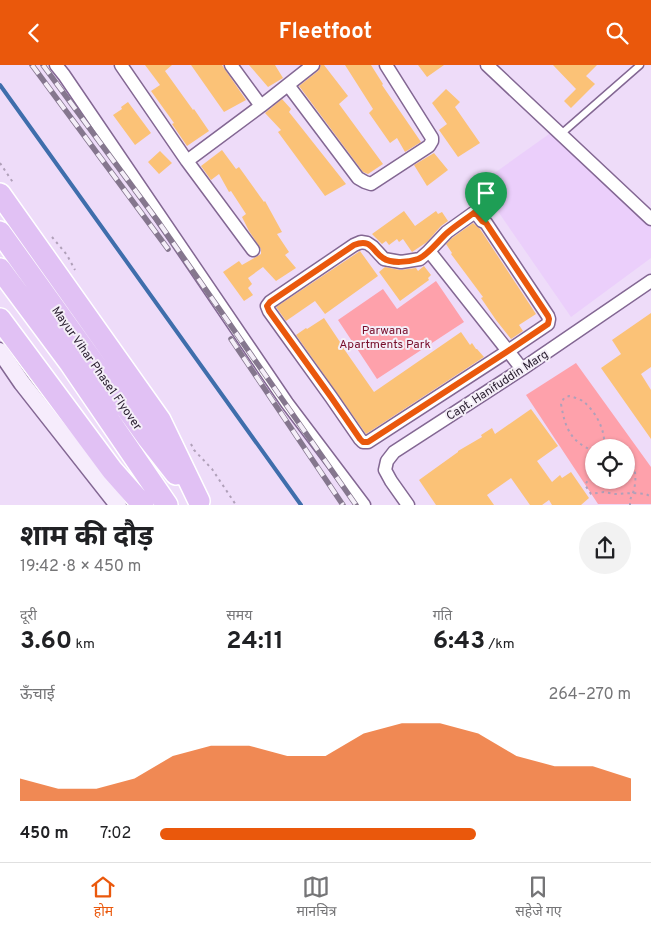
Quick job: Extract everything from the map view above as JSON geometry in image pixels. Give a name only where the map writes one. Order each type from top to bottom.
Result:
[{"type":"highway","points":[[0,194],[160,420],[200,503]]},
{"type":"highway","name":"Mayur Vihar Phase1 Flyover","points":[[0,231],[147,437],[200,503]]},
{"type":"highway","name":"Mayur Vihar Phase1 Flyover","points":[[0,269],[70,363],[167,505]]},
{"type":"highway","points":[[0,319],[112,470],[143,505]]},
{"type":"street","points":[[56,65],[281,395],[364,505]]},
{"type":"street","points":[[121,65],[186,161],[253,250]]},
{"type":"street","points":[[231,65],[261,106]]},
{"type":"street","points":[[186,161],[313,65]]},
{"type":"street","points":[[288,85],[358,177],[371,184],[429,146],[432,141],[432,138],[386,65]]},
{"type":"street","points":[[487,65],[651,219]]},
{"type":"street","points":[[475,212],[486,223],[548,316],[548,324],[368,442],[363,442],[267,306],[270,302],[361,242],[373,247],[384,259],[401,263],[420,259],[429,251],[475,212]]},
{"type":"street","points":[[429,251],[522,369]]},
{"type":"street","name":"Capt. Hanifuddin Marg","points":[[408,505],[385,470],[387,461],[394,452],[522,369],[651,281]]},
{"type":"street","points":[[0,351],[22,383],[118,505]]},
{"type":"lane","points":[[561,134],[640,65]]},
{"type":"path","points":[[585,448],[581,446],[572,436],[565,424],[561,405],[564,398],[569,396],[583,401],[596,417],[604,434],[604,439]]},
{"type":"path","points":[[635,467],[635,485]]},
{"type":"path","points":[[588,489],[591,494],[604,492],[615,494],[633,493],[646,494],[651,497]]},
{"type":"path","points":[[630,505],[634,489]]},
{"type":"shaded area","points":[[552,132],[651,224],[651,258],[571,317],[479,184]]},
{"type":"green space","name":"Parwana Apartments Park","points":[[436,281],[464,322],[377,379],[338,320],[383,289],[397,309]]},
{"type":"green space","points":[[576,363],[631,439],[585,439],[585,484],[526,395]]},
{"type":"green space","points":[[635,445],[651,467],[651,504],[598,504],[588,489],[635,489]]},
{"type":"building","points":[[145,65],[172,65],[165,71],[209,131],[187,146],[172,124],[174,123],[151,91],[160,85]]},
{"type":"building","points":[[191,65],[222,65],[246,100],[224,112]]},
{"type":"building","points":[[249,65],[275,65],[283,78],[268,87]]},
{"type":"building","points":[[321,65],[324,65],[348,96],[339,104],[383,164],[368,174],[363,172],[299,86],[318,71]]},
{"type":"building","points":[[345,65],[371,65],[382,85],[421,142],[405,152],[397,138],[390,143],[369,113],[373,109]]},
{"type":"building","points":[[418,65],[444,65],[427,77]]},
{"type":"building","points":[[553,65],[597,65],[586,76],[595,84],[571,108],[564,101],[576,89]]},
{"type":"building","points":[[446,89],[460,102],[455,107],[480,143],[458,157],[439,130],[447,124],[432,103]]},
{"type":"building","points":[[282,99],[291,109],[289,112],[346,184],[325,196],[278,132],[281,130],[265,113]]},
{"type":"building","points":[[128,102],[151,133],[135,145],[113,115]]},
{"type":"building","points":[[222,150],[236,169],[239,167],[265,201],[282,232],[277,234],[289,252],[285,255],[296,268],[276,281],[263,267],[248,278],[252,284],[248,288],[253,295],[244,301],[223,272],[239,261],[242,265],[261,254],[261,249],[242,217],[246,214],[231,191],[229,192],[219,174],[211,180],[201,166]]},
{"type":"building","points":[[160,151],[172,163],[159,174],[148,162]]},
{"type":"building","points":[[434,153],[448,170],[427,186],[414,165]]},
{"type":"building","points":[[404,211],[415,226],[436,211],[438,214],[442,212],[448,221],[427,242],[412,252],[403,239],[399,242],[397,239],[389,245],[386,241],[382,244],[372,234]]},
{"type":"building","points":[[473,223],[480,229],[536,314],[519,325],[523,331],[511,339],[496,320],[481,298],[483,297],[451,254],[446,244]]},
{"type":"building","points":[[360,251],[378,276],[325,314],[315,301],[286,321],[276,307]]},
{"type":"building","points":[[424,266],[431,275],[428,278],[429,280],[400,301],[379,272],[385,267],[400,270],[416,268],[418,271]]},
{"type":"building","points":[[651,313],[651,367],[641,374],[651,390],[651,439],[601,368],[621,354],[612,340]]},
{"type":"building","points":[[324,318],[374,392],[461,332],[470,345],[472,343],[484,357],[366,434],[296,335]]},
{"type":"building","points":[[531,409],[558,446],[537,461],[552,482],[560,475],[562,478],[571,472],[589,498],[581,505],[552,505],[549,500],[542,505],[530,505],[511,478],[487,495],[494,505],[436,505],[419,480],[458,451],[482,437],[481,435],[492,428],[495,434]]},
{"type":"waterway","points":[[0,85],[301,505]]},
{"type":"railway","points":[[32,65],[168,249]]},
{"type":"railway","points":[[43,65],[160,224],[356,505]]},
{"type":"railway","points":[[231,339],[343,505]]},
{"type":"route","points":[[475,212],[486,223],[548,316],[548,324],[368,442],[363,442],[267,306],[270,302],[361,242],[373,247],[384,259],[401,263],[420,259],[448,233],[475,212]]}]
